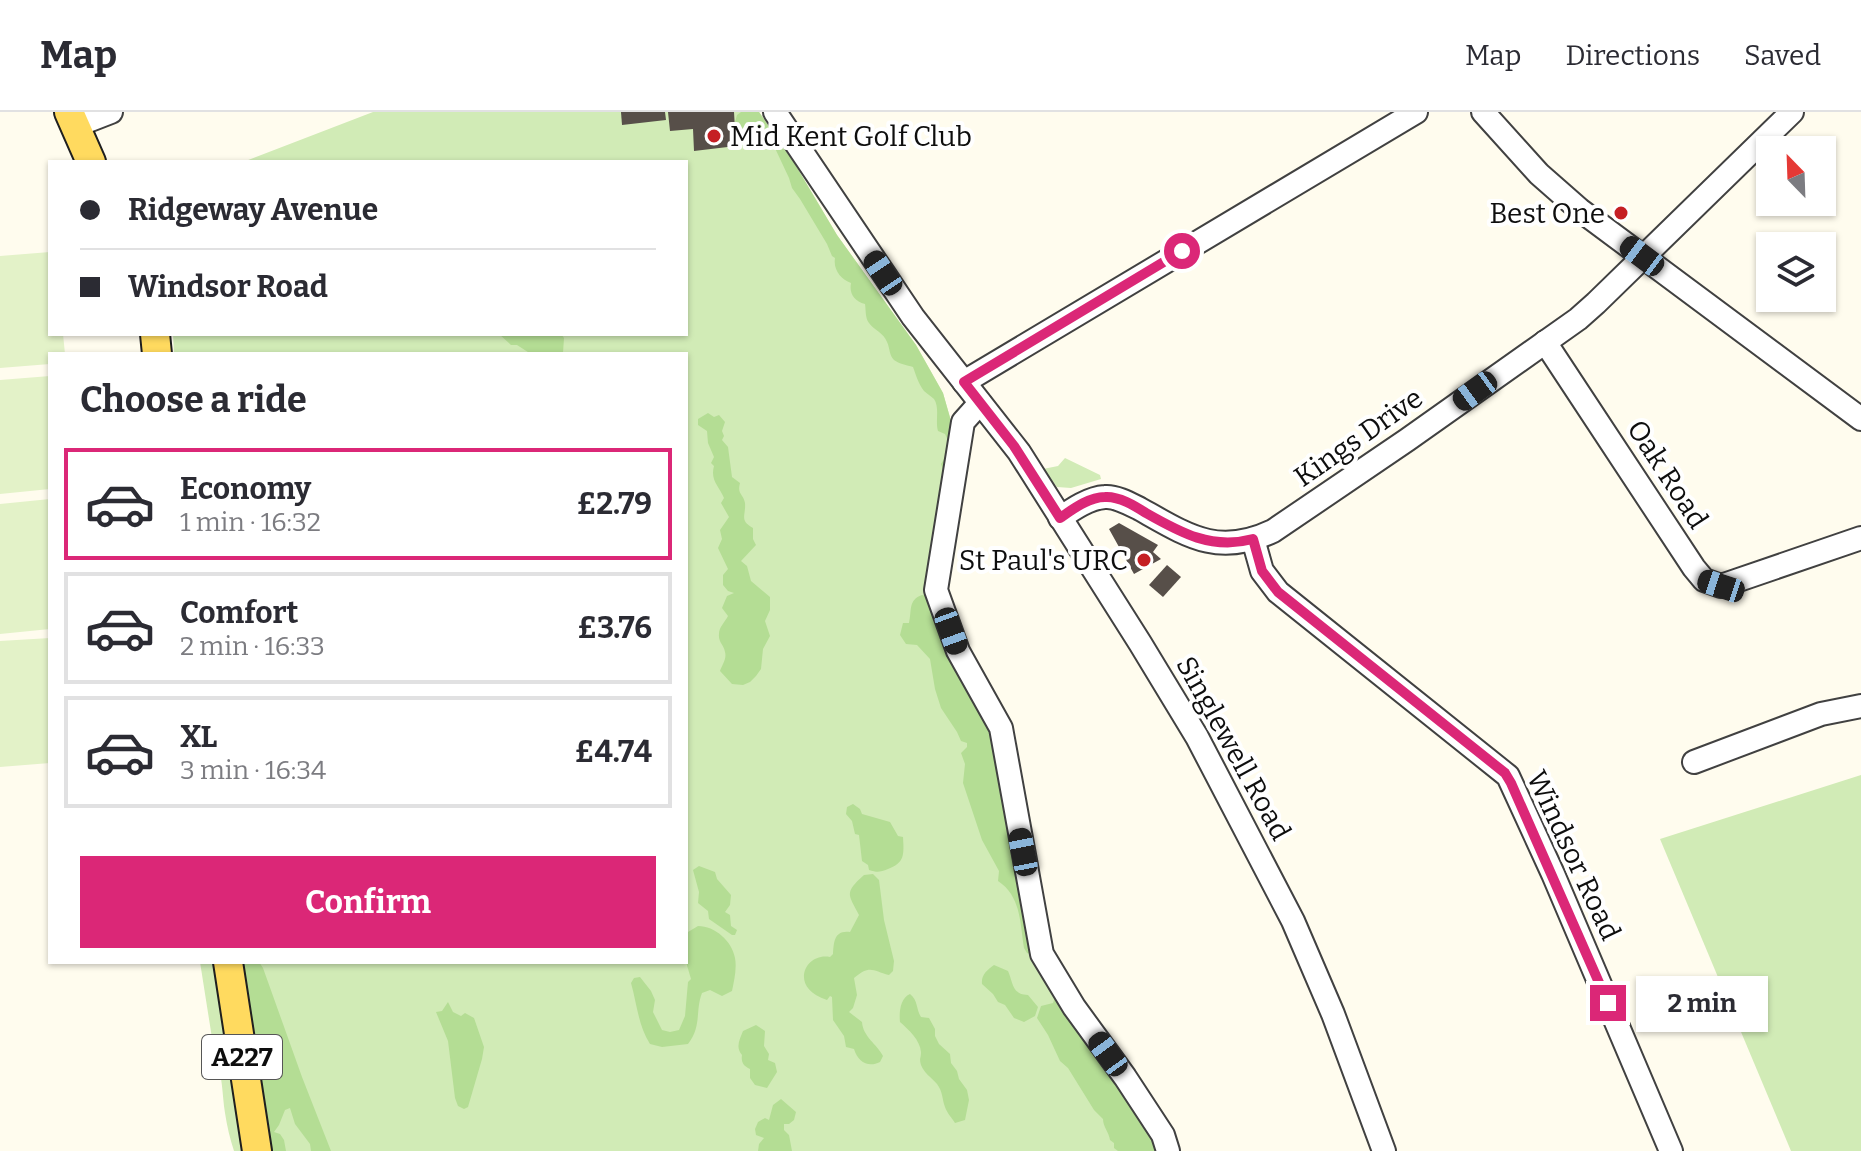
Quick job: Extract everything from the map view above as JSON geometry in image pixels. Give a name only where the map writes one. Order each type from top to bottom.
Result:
[{"type":"main road","points":[[72,119],[90,160]]},
{"type":"main road","name":"A227","points":[[228,964],[257,1151]]},
{"type":"street","points":[[72,119],[111,112]]},
{"type":"street","name":"Singlewell Road","points":[[775,112],[898,295],[1019,452],[1191,727],[1264,863],[1313,967],[1384,1151]]},
{"type":"street","points":[[964,382],[1416,112]]},
{"type":"street","points":[[1483,112],[1547,182],[1861,419]]},
{"type":"street","name":"Kings Drive","points":[[1060,518],[1087,502],[1108,496],[1205,541],[1230,543],[1273,531],[1592,307],[1792,112]]},
{"type":"street","name":"Oak Road","points":[[1545,342],[1704,580],[1721,586],[1861,538]]},
{"type":"street","points":[[980,403],[963,422],[936,590],[958,651],[1001,728],[1042,954],[1074,1007],[1163,1135],[1168,1151]]},
{"type":"street","name":"Windsor Road","points":[[1253,539],[1262,571],[1278,592],[1508,776],[1671,1151]]},
{"type":"street","points":[[1694,762],[1821,714],[1861,706]]},
{"type":"green space","name":"Mid Kent Golf Club","points":[[373,112],[759,112],[793,161],[837,235],[916,345],[943,393],[953,428],[932,557],[1028,909],[1164,1151],[272,1151],[243,964],[688,964],[688,352],[174,352],[173,336],[688,336],[688,160],[248,160]]},
{"type":"green space","points":[[741,112],[759,112],[793,161],[837,235],[916,345],[943,393],[953,428],[944,473],[941,464],[948,442],[945,434],[938,431],[934,399],[922,388],[913,367],[892,358],[886,339],[868,321],[865,304],[855,299],[851,283],[837,270],[835,258],[792,188],[766,129],[738,128],[735,122]]},
{"type":"green space","points":[[48,252],[48,336],[63,336],[65,352],[48,352],[48,364],[0,368],[0,256]]},
{"type":"green space","points":[[501,336],[564,338],[563,352],[528,352],[511,345]]},
{"type":"green space","points":[[48,376],[48,489],[0,494],[0,380]]},
{"type":"green space","points":[[708,413],[714,417],[719,415],[725,422],[722,440],[728,447],[732,477],[740,483],[745,520],[753,528],[756,545],[741,561],[747,566],[751,581],[770,597],[770,610],[765,621],[770,636],[763,649],[761,669],[750,682],[743,685],[732,684],[720,671],[725,655],[719,631],[728,616],[722,608],[727,596],[734,593],[723,585],[723,575],[728,569],[718,548],[722,539],[720,530],[729,517],[714,479],[711,463],[714,457],[707,431],[698,425],[698,419]]},
{"type":"green space","points":[[1065,458],[1100,475],[1101,479],[1071,488],[1057,487],[1043,469],[1058,466]]},
{"type":"green space","points":[[48,499],[48,629],[0,634],[0,504]]},
{"type":"green space","points":[[922,595],[934,597],[992,732],[1036,956],[1027,953],[1024,948],[1015,902],[1006,887],[998,881],[999,871],[982,840],[963,783],[965,764],[961,753],[967,743],[961,741],[941,708],[930,659],[917,645],[906,644],[900,635],[903,623],[909,623],[913,603]]},
{"type":"green space","points":[[48,638],[48,763],[0,767],[0,641]]},
{"type":"green space","points":[[1861,775],[1861,1151],[1791,1151],[1660,839]]},
{"type":"green space","points":[[853,804],[862,814],[890,822],[898,836],[903,837],[903,853],[898,864],[877,872],[869,870],[862,861],[859,835],[855,834],[852,821],[846,814],[847,807]]},
{"type":"green space","points":[[699,866],[715,872],[731,895],[725,912],[730,915],[731,926],[737,930],[735,935],[709,919],[708,911],[698,903],[699,892],[693,870]]},
{"type":"green space","points":[[873,874],[879,880],[894,961],[893,971],[889,975],[868,970],[854,978],[857,995],[849,1012],[862,1022],[865,1032],[883,1056],[880,1062],[868,1064],[854,1049],[846,1047],[844,1036],[833,1020],[832,997],[827,1000],[815,995],[804,980],[804,972],[814,960],[830,957],[838,935],[850,932],[859,915],[850,898],[851,890],[864,875]]},
{"type":"green space","points":[[698,926],[704,927],[726,940],[736,962],[732,991],[722,996],[710,990],[702,993],[697,1025],[688,1044],[662,1047],[650,1044],[640,1022],[631,983],[634,978],[640,977],[651,991],[655,1000],[653,1012],[662,1030],[679,1030],[685,1016],[688,982],[691,979],[687,964],[688,932]]},
{"type":"green space","points":[[200,964],[216,964],[245,1151],[234,1151]]},
{"type":"green space","points":[[243,964],[260,964],[263,968],[331,1151],[311,1151],[310,1144],[295,1124],[290,1108],[285,1110],[274,1132],[284,1140],[286,1151],[272,1151]]},
{"type":"green space","points":[[994,965],[1008,971],[1016,990],[1028,995],[1038,1007],[1035,1016],[1024,1022],[1014,1018],[982,984],[984,975]]},
{"type":"green space","points":[[910,994],[921,1017],[929,1018],[939,1044],[950,1054],[951,1063],[967,1090],[969,1100],[965,1120],[955,1123],[948,1113],[939,1087],[921,1065],[919,1043],[900,1022],[902,1002]]},
{"type":"green space","points":[[1056,994],[1164,1151],[1118,1151],[1114,1148],[1103,1119],[1060,1061],[1037,1018],[1041,1006],[1053,1003]]},
{"type":"green space","points":[[448,1002],[453,1012],[474,1018],[484,1047],[468,1107],[464,1109],[458,1106],[455,1098],[448,1041],[436,1012],[442,1011]]},
{"type":"green space","points":[[756,1025],[765,1031],[764,1046],[769,1054],[768,1060],[775,1063],[777,1072],[767,1088],[755,1085],[750,1078],[750,1069],[743,1064],[739,1049],[743,1031]]},
{"type":"green space","points":[[781,1099],[796,1112],[794,1120],[784,1124],[792,1151],[758,1151],[764,1138],[756,1135],[758,1122],[765,1118],[769,1120],[773,1105]]},
{"type":"building","points":[[621,112],[665,112],[666,120],[622,125]]},
{"type":"building","name":"Mid Kent Golf Club","points":[[668,112],[734,112],[736,146],[694,151],[693,129],[670,131]]},
{"type":"building","name":"St Paul's URC","points":[[1119,523],[1158,545],[1153,552],[1161,559],[1134,574],[1109,529]]},
{"type":"building","points":[[1167,565],[1181,577],[1163,597],[1149,585]]},
{"type":"place","name":"Mid Kent Golf Club","points":[[714,136]]},
{"type":"place","name":"Best One","points":[[1621,213]]},
{"type":"place","name":"St Paul's URC","points":[[1144,560]]},
{"type":"route","points":[[1182,251],[964,382],[1003,430],[1060,518],[1087,502],[1108,496],[1205,541],[1230,543],[1253,539],[1262,571],[1278,592],[1505,773],[1553,874],[1608,1003]]}]
